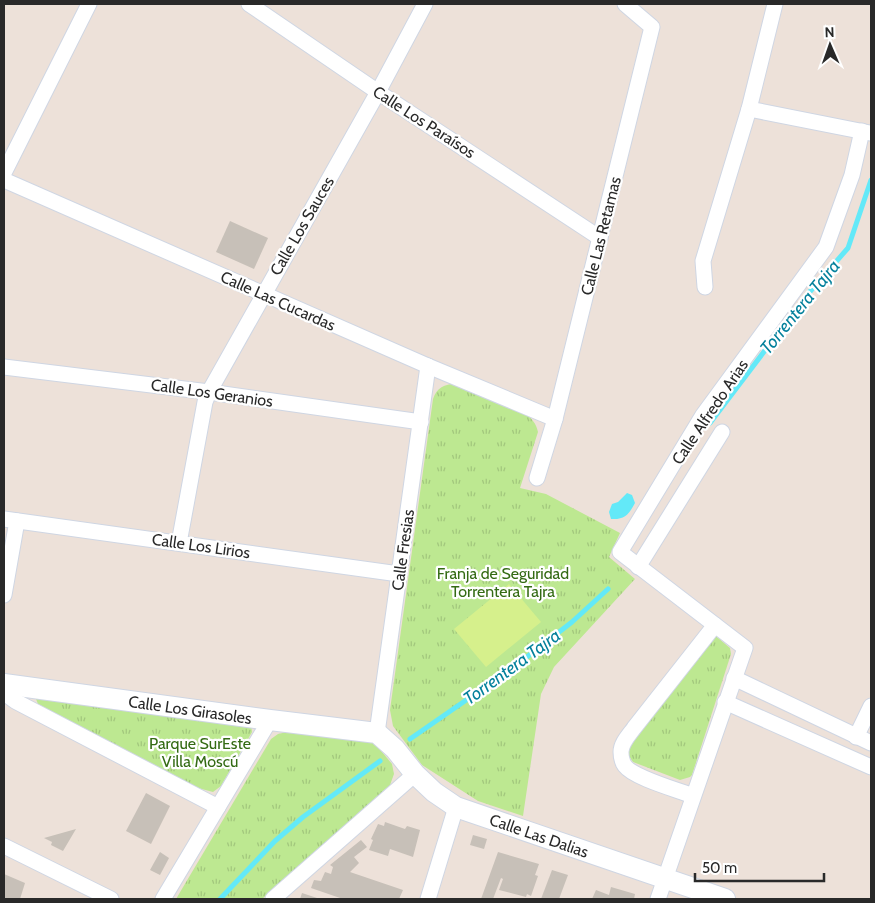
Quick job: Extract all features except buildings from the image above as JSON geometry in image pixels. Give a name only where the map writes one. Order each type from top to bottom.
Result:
[{"type":"street","points":[[4,173],[89,4]]},
{"type":"street","name":"Calle Los Paraísos","points":[[248,4],[600,238]]},
{"type":"street","name":"Calle Los Sauces","points":[[178,543],[205,402],[209,392],[378,92],[425,4]]},
{"type":"street","name":"Calle Las Retamas","points":[[538,478],[555,419],[652,27],[625,4]]},
{"type":"street","points":[[705,287],[703,261],[749,109],[776,4]]},
{"type":"street","points":[[749,109],[867,132]]},
{"type":"street","name":"Calle Alfredo Arias","points":[[734,678],[745,648],[620,552],[703,416],[826,246],[867,132]]},
{"type":"street","name":"Calle Las Cucardas","points":[[4,180],[263,295],[555,419]]},
{"type":"street","name":"Calle Fresias","points":[[377,733],[428,366]]},
{"type":"street","name":"Calle Los Geranios","points":[[4,367],[209,392],[420,422]]},
{"type":"street","points":[[638,567],[722,432]]},
{"type":"street","points":[[4,595],[10,520]]},
{"type":"street","name":"Calle Los Lirios","points":[[10,520],[399,574]]},
{"type":"street","points":[[693,796],[634,774],[626,767],[622,760],[621,751],[623,742],[715,625]]},
{"type":"street","points":[[658,899],[734,678],[871,743]]},
{"type":"street","name":"Calle Los Girasoles","points":[[4,684],[377,733]]},
{"type":"street","points":[[4,693],[15,701],[218,807]]},
{"type":"street","points":[[725,702],[871,767]]},
{"type":"street","points":[[856,736],[871,706]]},
{"type":"street","points":[[162,899],[270,720]]},
{"type":"street","name":"Calle Las Dalias","points":[[377,733],[395,749],[415,774],[434,792],[456,807],[724,899]]},
{"type":"street","points":[[274,899],[415,774]]},
{"type":"street","points":[[428,899],[456,807]]},
{"type":"street","points":[[4,846],[111,899]]},
{"type":"green space","name":"Franja de Seguridad Torrentera Tajra","points":[[456,383],[525,413],[532,419],[538,432],[520,488],[546,494],[620,533],[609,557],[635,579],[554,667],[541,694],[523,816],[478,801],[422,765],[393,726],[390,710],[433,399],[442,387]]},
{"type":"green space","points":[[509,584],[541,622],[486,667],[454,629]]},
{"type":"green space","points":[[713,637],[717,637],[730,648],[731,654],[692,775],[680,780],[633,762],[628,755],[628,746]]},
{"type":"green space","name":"Parque SurEste Villa Moscú","points":[[39,696],[251,725],[252,732],[221,786],[213,792],[198,788],[38,704],[36,699]]},
{"type":"green space","points":[[287,732],[373,741],[392,764],[394,774],[390,785],[262,899],[176,899],[271,739],[278,734]]},
{"type":"water","points":[[627,493],[632,495],[635,503],[633,507],[623,517],[611,519],[609,512],[612,504],[618,502]]},
{"type":"waterway","name":"Torrentera Tajra","points":[[710,423],[807,295],[848,248],[871,180]]},
{"type":"waterway","name":"Torrentera Tajra","points":[[410,739],[514,667],[572,622],[608,589]]},
{"type":"waterway","name":"Torrentera Tajra","points":[[220,899],[275,841],[303,817],[380,761]]}]
